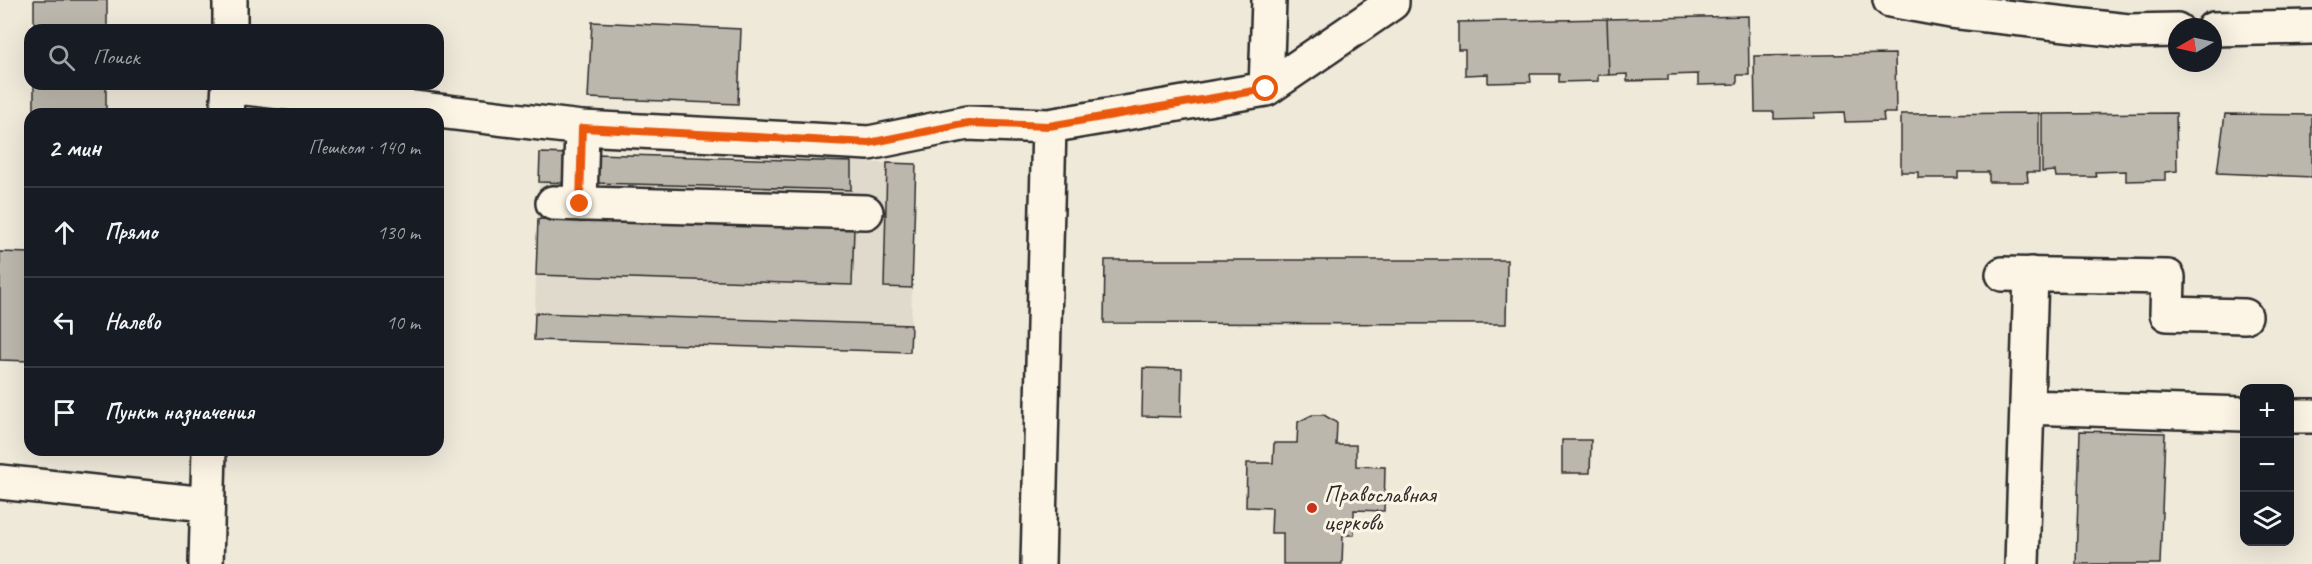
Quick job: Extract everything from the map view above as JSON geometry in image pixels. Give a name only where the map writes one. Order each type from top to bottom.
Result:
[{"type":"street","points":[[230,0],[230,24]]},
{"type":"street","points":[[1266,89],[1269,0]]},
{"type":"street","points":[[1890,0],[1951,11],[2128,31],[2168,30]]},
{"type":"street","points":[[444,115],[582,128],[869,143],[968,123],[1049,126],[1266,89],[1400,1]]},
{"type":"street","points":[[2222,29],[2312,27]]},
{"type":"street","points":[[228,95],[367,108]]},
{"type":"street","points":[[1038,564],[1049,126]]},
{"type":"street","points":[[582,128],[567,204],[866,212]]},
{"type":"street","points":[[2022,564],[2027,407],[2017,274],[2168,277],[2168,314],[2245,315]]},
{"type":"street","points":[[2027,407],[2240,414]]},
{"type":"street","points":[[2294,416],[2312,416]]},
{"type":"street","points":[[206,564],[209,456]]},
{"type":"street","points":[[0,482],[206,504]]},
{"type":"shaded area","points":[[540,153],[916,164],[910,352],[534,340]]},
{"type":"building","points":[[34,0],[107,0],[107,24],[34,24]]},
{"type":"building","points":[[1748,16],[1749,75],[1737,75],[1737,84],[1698,85],[1698,74],[1668,75],[1668,80],[1627,81],[1627,74],[1609,75],[1607,19]]},
{"type":"building","points":[[1607,19],[1609,75],[1598,75],[1598,81],[1559,82],[1559,74],[1530,74],[1531,82],[1488,83],[1488,74],[1465,75],[1465,50],[1458,50],[1458,22]]},
{"type":"building","points":[[592,22],[741,29],[738,104],[588,98]]},
{"type":"building","points":[[1895,54],[1896,113],[1883,113],[1884,121],[1845,122],[1844,112],[1814,113],[1814,118],[1774,119],[1774,112],[1755,112],[1754,56]]},
{"type":"building","points":[[34,90],[106,90],[106,108],[34,108]]},
{"type":"building","points":[[2039,113],[2039,172],[2027,172],[2028,182],[1989,182],[1989,172],[1958,172],[1958,178],[1918,178],[1918,172],[1901,172],[1901,114]]},
{"type":"building","points":[[2176,113],[2177,171],[2165,172],[2165,180],[2126,181],[2126,171],[2095,172],[2096,177],[2056,177],[2055,171],[2042,172],[2042,114]]},
{"type":"building","points":[[2225,114],[2312,115],[2312,177],[2217,173]]},
{"type":"building","points":[[540,153],[571,154],[570,183],[539,182]]},
{"type":"building","points":[[596,154],[851,162],[851,190],[595,183]]},
{"type":"building","points":[[887,163],[916,164],[912,288],[884,287]]},
{"type":"building","points":[[538,219],[854,229],[852,285],[536,275]]},
{"type":"building","points":[[0,252],[24,253],[24,361],[0,360]]},
{"type":"building","points":[[1105,260],[1507,260],[1506,324],[1104,323]]},
{"type":"building","points":[[535,313],[911,325],[910,352],[534,340]]},
{"type":"building","points":[[1143,368],[1182,369],[1181,417],[1142,416]]},
{"type":"building","points":[[1312,415],[1324,415],[1337,423],[1336,445],[1356,445],[1356,466],[1385,467],[1384,511],[1354,510],[1354,535],[1343,535],[1342,564],[1283,564],[1283,533],[1271,533],[1272,508],[1246,507],[1247,463],[1273,463],[1274,443],[1297,443],[1298,422]]},
{"type":"building","points":[[2080,431],[2165,433],[2160,564],[2076,564]]},
{"type":"building","points":[[1562,440],[1591,440],[1590,473],[1562,473]]},
{"type":"place","name":"Православная церковь","points":[[1312,508]]},
{"type":"route","points":[[580,204],[582,128],[869,143],[968,123],[1049,126],[1266,89]]}]
